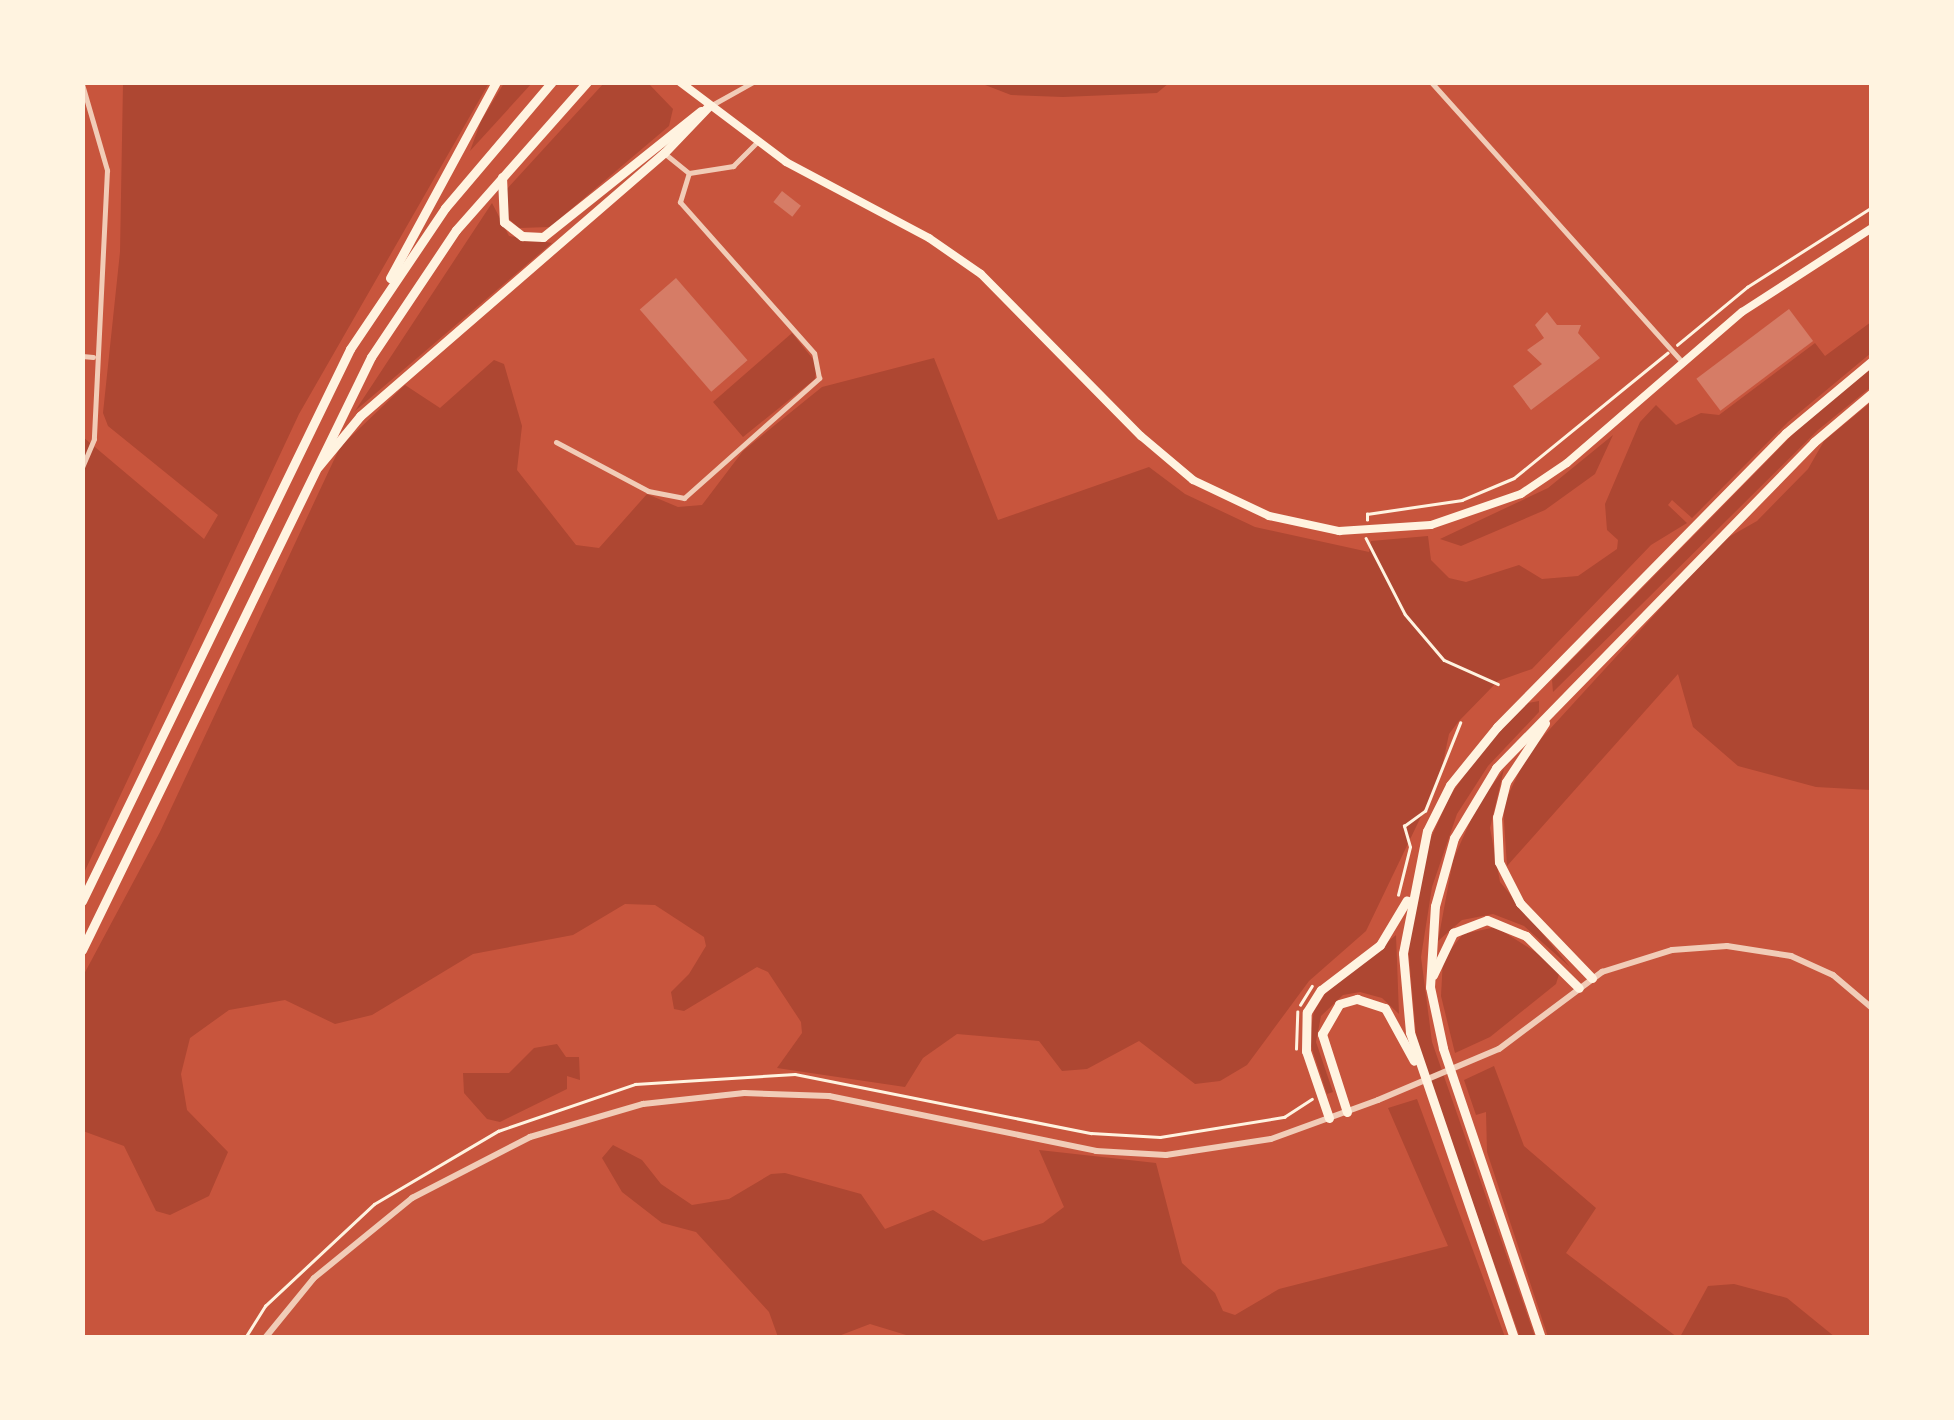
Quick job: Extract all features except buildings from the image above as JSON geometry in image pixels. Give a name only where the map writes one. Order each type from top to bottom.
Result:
[{"type":"main road","points":[[82,901],[284,476],[496,82]]},
{"type":"main road","points":[[380,301],[464,182],[552,82]]},
{"type":"main road","points":[[82,950],[153,816],[304,485],[394,320],[503,174],[587,82]]},
{"type":"main road","points":[[680,82],[757,142],[981,274],[1140,436],[1192,480],[1299,524],[1392,530],[1482,511],[1567,462],[1776,287],[1872,228]]},
{"type":"main road","points":[[503,174],[498,208],[504,222],[522,236],[543,237],[680,121],[708,107]]},
{"type":"main road","points":[[304,485],[360,416],[664,153],[708,107]]},
{"type":"main road","points":[[1514,1338],[1419,1069],[1404,996],[1410,893],[1431,822],[1474,752],[1786,432],[1872,360]]},
{"type":"main road","points":[[1541,1338],[1444,1048],[1430,988],[1435,906],[1454,838],[1496,768],[1814,442],[1872,393]]},
{"type":"main road","points":[[1566,695],[1506,782],[1496,838],[1499,862],[1520,903],[1592,978]]},
{"type":"main road","points":[[1330,1118],[1306,1051],[1307,1012],[1321,990],[1380,945],[1410,893]]},
{"type":"main road","points":[[1430,988],[1454,933],[1486,920],[1526,936],[1580,988]]},
{"type":"main road","points":[[1347,1112],[1322,1034],[1339,1004],[1356,998],[1385,1008],[1419,1069]]},
{"type":"street","points":[[708,107],[752,82]]},
{"type":"street","points":[[1431,82],[1682,362]]},
{"type":"street","points":[[82,84],[107,170],[94,358],[94,440],[82,467]]},
{"type":"street","points":[[664,153],[689,173],[733,166],[757,142]]},
{"type":"street","points":[[556,442],[648,491],[684,498],[819,378],[814,353],[680,202],[689,173]]},
{"type":"street","points":[[82,356],[94,358]]},
{"type":"street","points":[[265,1338],[314,1278],[421,1192],[530,1136],[642,1104],[744,1093],[828,1096],[1096,1151],[1166,1156],[1272,1139],[1482,1058],[1592,978],[1672,950],[1751,948],[1819,966],[1872,1008]]},
{"type":"path","points":[[1682,340],[1768,272],[1872,208]]},
{"type":"path","points":[[1367,514],[1428,508],[1498,486],[1530,468],[1660,360]]},
{"type":"path","points":[[1364,545],[1406,614],[1444,660],[1498,684]]},
{"type":"path","points":[[1404,826],[1424,811],[1438,786],[1460,723]]},
{"type":"path","points":[[246,1338],[265,1306],[374,1204],[498,1131],[635,1084],[795,1074],[908,1092],[1092,1133],[1160,1137],[1225,1131],[1293,1114],[1312,1102]]},
{"type":"shaded area","points":[[1169,82],[1157,93],[1063,97],[1011,95],[980,83]]},
{"type":"shaded area","points":[[123,83],[489,83],[299,414],[83,875],[83,437],[204,539],[218,515],[108,426],[103,413],[120,252]]},
{"type":"shaded area","points":[[504,83],[532,83],[470,151],[481,121]]},
{"type":"shaded area","points":[[604,83],[648,83],[673,109],[669,126],[550,227],[519,228],[508,218],[506,190]]},
{"type":"shaded area","points":[[492,203],[509,236],[552,243],[355,411]]},
{"type":"shaded area","points":[[1871,322],[1871,353],[1788,422],[1692,518],[1672,500],[1668,505],[1687,523],[1651,545],[1532,669],[1498,681],[1459,721],[1449,734],[1440,777],[1366,931],[1309,981],[1247,1065],[1220,1081],[1195,1084],[1139,1041],[1087,1069],[1062,1071],[1039,1041],[957,1034],[923,1058],[905,1087],[777,1068],[802,1033],[801,1022],[768,972],[757,967],[684,1011],[674,1009],[671,992],[689,974],[706,946],[704,937],[655,905],[625,904],[573,935],[473,954],[372,1015],[335,1024],[285,1000],[229,1010],[190,1038],[181,1074],[187,1110],[228,1152],[209,1196],[170,1215],[156,1211],[124,1146],[83,1131],[83,976],[160,832],[340,447],[405,385],[440,408],[494,360],[504,364],[522,426],[517,470],[576,545],[599,548],[647,494],[678,507],[702,505],[743,451],[822,387],[934,358],[998,520],[1149,467],[1185,494],[1255,527],[1369,552],[1371,541],[1428,536],[1431,560],[1449,578],[1466,582],[1519,565],[1542,579],[1578,576],[1617,549],[1618,540],[1607,530],[1605,504],[1640,422],[1656,405],[1676,425],[1701,413],[1719,415],[1815,343],[1825,356]]},
{"type":"shaded area","points":[[792,333],[817,364],[815,379],[743,437],[713,402]]},
{"type":"shaded area","points":[[1871,369],[1871,387],[1818,430],[1553,692],[1552,680],[1810,417]]},
{"type":"shaded area","points":[[1871,402],[1871,790],[1816,787],[1738,766],[1693,727],[1678,674],[1507,866],[1503,806],[1528,753],[1727,538],[1757,521],[1808,469],[1824,441]]},
{"type":"shaded area","points":[[1613,435],[1595,474],[1545,510],[1461,546],[1440,539],[1548,488]]},
{"type":"shaded area","points":[[1539,701],[1539,712],[1488,766],[1457,814],[1432,887],[1421,957],[1432,1042],[1535,1337],[1520,1337],[1417,1045],[1408,946],[1429,842],[1450,796],[1483,748],[1528,703]]},
{"type":"shaded area","points":[[1504,769],[1490,828],[1500,882],[1570,967],[1524,926],[1493,914],[1462,920],[1438,941],[1453,860],[1477,806]]},
{"type":"shaded area","points":[[1496,927],[1542,956],[1559,974],[1556,984],[1490,1037],[1455,1053],[1441,996],[1443,959],[1463,934]]},
{"type":"shaded area","points":[[1396,935],[1399,1014],[1382,998],[1360,992],[1343,995],[1321,1016],[1316,1042],[1333,1092],[1327,1094],[1309,1040],[1314,1011],[1325,994]]},
{"type":"shaded area","points":[[557,1044],[566,1057],[579,1057],[580,1080],[567,1076],[567,1089],[500,1122],[487,1119],[464,1093],[463,1073],[509,1073],[534,1048]]},
{"type":"shaded area","points":[[1494,1066],[1524,1146],[1596,1208],[1566,1253],[1677,1337],[1548,1337],[1487,1152],[1486,1112],[1476,1115],[1464,1080]]},
{"type":"shaded area","points":[[1417,1099],[1505,1337],[916,1338],[870,1324],[836,1337],[778,1337],[769,1312],[696,1232],[662,1223],[622,1192],[602,1158],[613,1145],[642,1160],[661,1184],[692,1205],[729,1199],[771,1174],[785,1173],[861,1194],[885,1229],[933,1210],[983,1241],[1043,1223],[1064,1207],[1039,1150],[1156,1163],[1182,1263],[1215,1293],[1223,1311],[1235,1315],[1279,1289],[1448,1246],[1388,1108]]},
{"type":"shaded area","points":[[1734,1284],[1787,1298],[1835,1337],[1680,1337],[1708,1286]]}]
